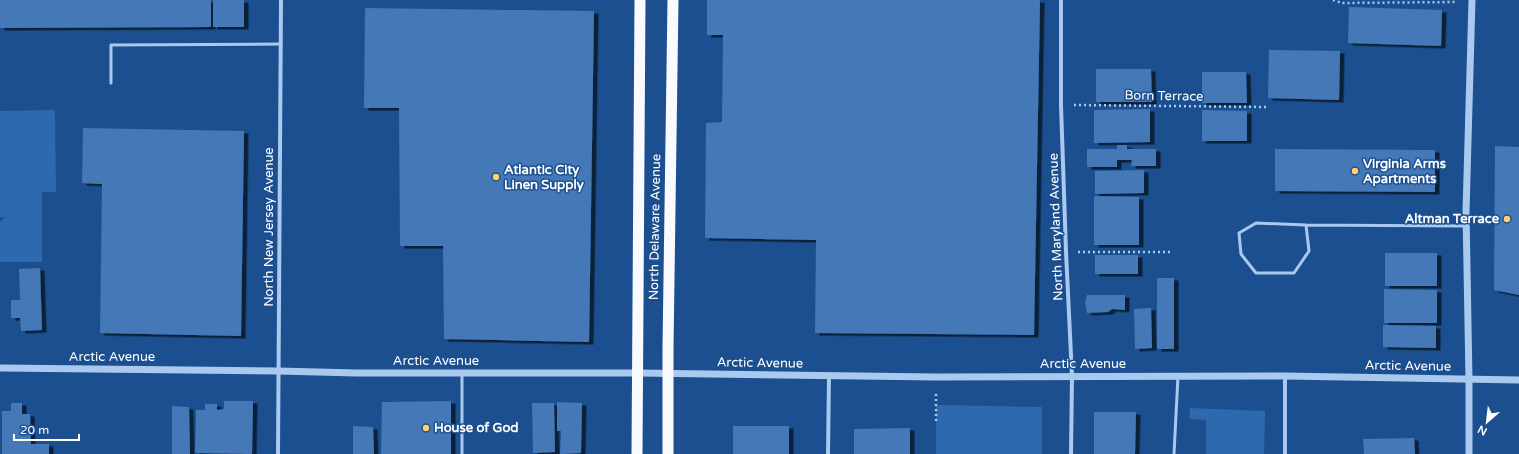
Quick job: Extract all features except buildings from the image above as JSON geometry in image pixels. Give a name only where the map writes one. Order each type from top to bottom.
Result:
[{"type":"highway","name":"North Delaware Avenue","points":[[637,454],[640,0]]},
{"type":"highway","name":"North Delaware Avenue","points":[[668,454],[673,0]]},
{"type":"street","name":"North New Jersey Avenue","points":[[278,454],[281,0]]},
{"type":"street","name":"North Maryland Avenue","points":[[1061,0],[1061,105],[1072,376],[1071,454]]},
{"type":"street","points":[[1469,454],[1466,226],[1472,1]]},
{"type":"street","name":"Arctic Avenue","points":[[0,368],[358,373],[638,373],[936,377],[1285,376],[1519,380]]},
{"type":"street","points":[[828,454],[829,376]]},
{"type":"street","points":[[1285,376],[1285,454]]},
{"type":"lane","points":[[111,83],[110,45],[280,44]]},
{"type":"lane","points":[[1306,225],[1309,251],[1294,273],[1256,273],[1241,254],[1240,232],[1256,223],[1306,225],[1466,226]]},
{"type":"lane","points":[[462,373],[462,454]]},
{"type":"lane","points":[[1174,454],[1178,376]]},
{"type":"path","points":[[1333,0],[1342,3],[1472,1]]},
{"type":"path","name":"Born Terrace","points":[[1061,105],[1266,108]]},
{"type":"path","points":[[1066,252],[1172,252]]},
{"type":"path","points":[[936,377],[936,421]]},
{"type":"shaded area","points":[[55,110],[56,192],[42,192],[42,262],[0,262],[0,222],[5,217],[0,217],[0,111]]},
{"type":"shaded area","points":[[936,405],[1042,407],[1042,454],[936,454]]},
{"type":"shaded area","points":[[1190,408],[1265,411],[1264,454],[1206,454],[1206,420],[1189,419]]},
{"type":"place","name":"Virginia Arms Apartments","points":[[1355,171]]},
{"type":"place","name":"Atlantic City Linen Supply","points":[[496,177]]},
{"type":"place","name":"Altman Terrace","points":[[1507,219]]},
{"type":"place","name":"House of God","points":[[426,428]]}]
